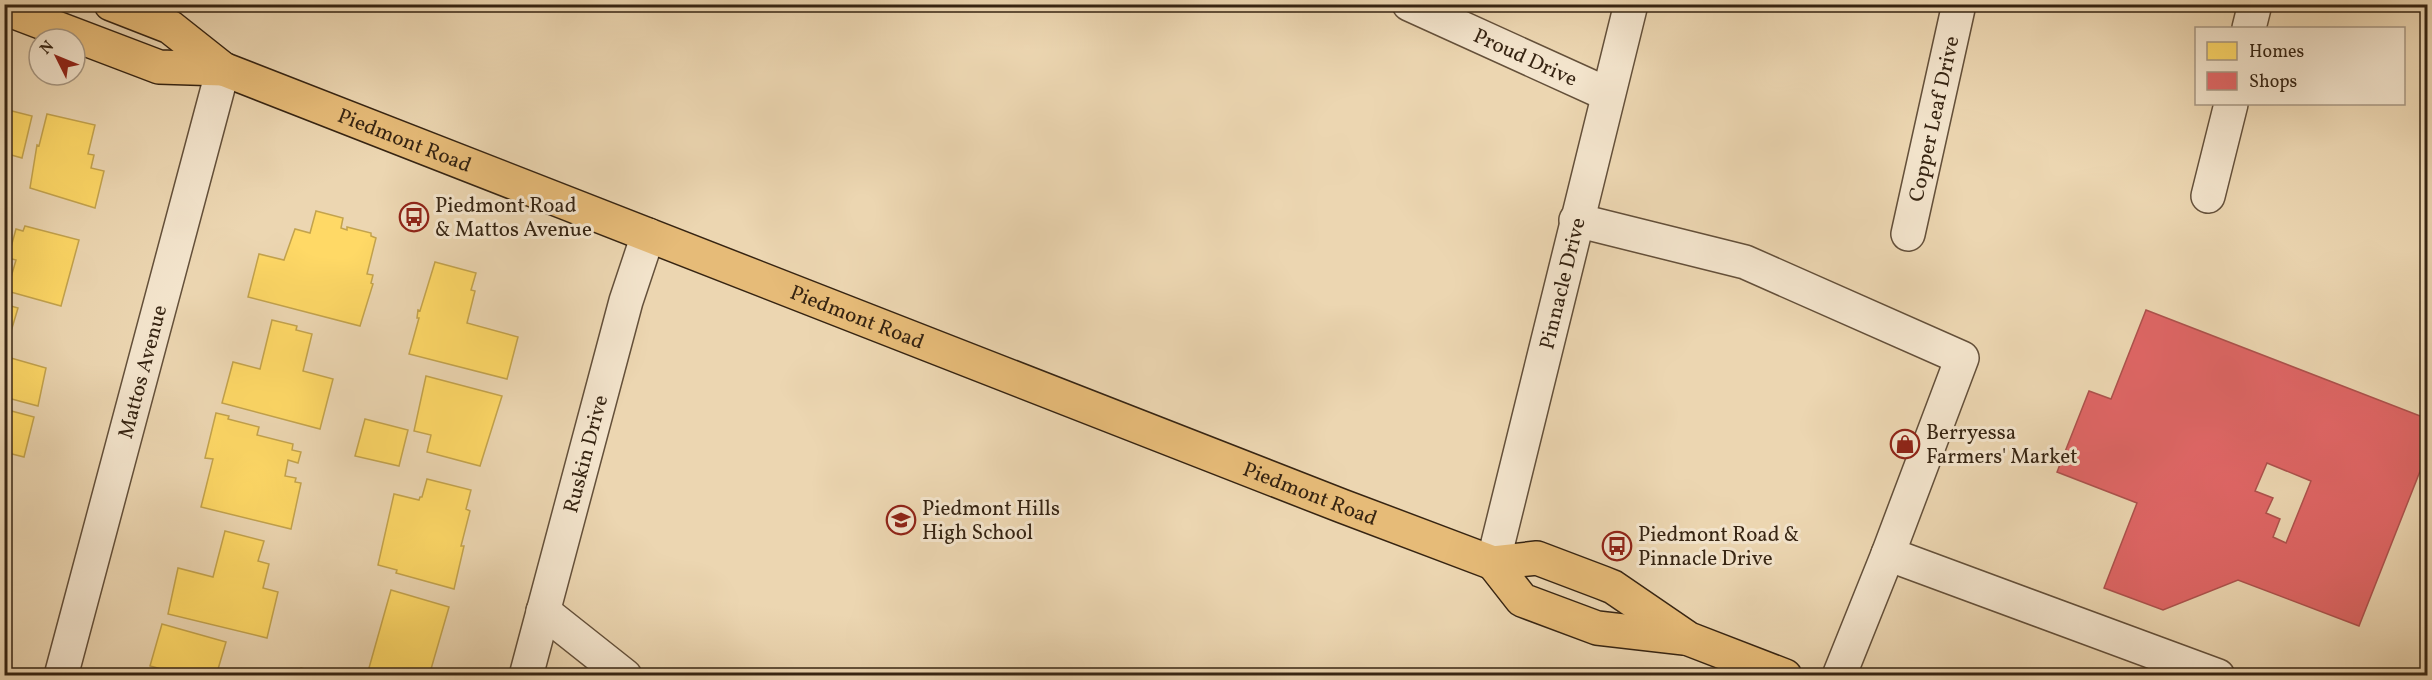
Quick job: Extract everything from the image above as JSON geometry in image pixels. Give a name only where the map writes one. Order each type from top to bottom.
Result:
[{"type":"main road","name":"Piedmont Road","points":[[111,4],[170,27],[223,69],[1493,563],[1537,558],[1613,587],[1689,639]]},
{"type":"main road","name":"Piedmont Road","points":[[4,8],[159,68],[223,69]]},
{"type":"main road","name":"Piedmont Road","points":[[1493,563],[1522,600],[1597,628],[1689,639],[1785,675]]},
{"type":"street","name":"Proud Drive","points":[[1409,4],[1607,94]]},
{"type":"street","name":"Pinnacle Drive","points":[[1493,563],[1631,4]]},
{"type":"street","name":"Copper Leaf Drive","points":[[1908,234],[1959,4]]},
{"type":"street","points":[[2249,27],[2255,4]]},
{"type":"street","name":"Mattos Avenue","points":[[61,675],[223,69]]},
{"type":"street","points":[[2208,196],[2231,105]]},
{"type":"street","points":[[1576,220],[1745,262],[1962,358],[1888,554],[1839,675]]},
{"type":"street","name":"Ruskin Drive","points":[[526,675],[626,301],[648,235]]},
{"type":"street","points":[[1888,554],[2213,675]]},
{"type":"street","points":[[543,611],[625,675]]},
{"type":"building: Homes","points":[[4,109],[32,116],[22,158],[4,153]]},
{"type":"building: Homes","points":[[47,114],[95,125],[88,154],[94,155],[91,168],[104,171],[95,208],[30,188],[37,145],[39,146]]},
{"type":"building: Homes","points":[[316,211],[343,218],[341,228],[347,230],[347,227],[371,233],[371,236],[376,238],[367,274],[373,275],[371,283],[373,284],[360,326],[248,297],[259,254],[284,260],[295,229],[310,233]]},
{"type":"building: Homes","points":[[25,226],[79,240],[61,306],[7,291],[16,260],[8,258],[16,229],[23,231]]},
{"type":"building: Homes","points":[[435,262],[476,273],[471,290],[475,291],[467,323],[518,337],[507,379],[409,354],[419,318],[417,318],[418,310],[420,311]]},
{"type":"building: Homes","points":[[4,304],[18,308],[4,355]]},
{"type":"building: Homes","points":[[272,320],[297,326],[296,330],[312,334],[303,371],[333,379],[320,429],[222,403],[233,362],[260,369]]},
{"type":"building: Homes","points":[[4,356],[46,368],[38,406],[4,397]]},
{"type":"building: Homes","points":[[426,376],[502,396],[480,466],[427,452],[431,435],[414,431]]},
{"type":"building: Homes","points":[[4,409],[34,417],[24,457],[4,452]]},
{"type":"building: Homes","points":[[216,413],[229,416],[228,419],[259,427],[257,435],[293,444],[292,450],[301,452],[298,463],[288,460],[285,476],[296,478],[295,482],[301,483],[291,529],[201,507],[213,459],[205,458]]},
{"type":"building: Homes","points":[[365,419],[408,430],[399,466],[355,456]]},
{"type":"building: Homes","points":[[427,479],[471,490],[466,509],[470,511],[461,546],[464,546],[454,589],[396,573],[397,570],[378,565],[394,494],[419,500]]},
{"type":"building: Homes","points":[[225,531],[264,541],[258,561],[269,564],[263,588],[278,592],[267,638],[168,614],[178,568],[213,577]]},
{"type":"building: Homes","points":[[391,590],[449,607],[429,676],[367,675]]},
{"type":"building: Homes","points":[[162,624],[226,642],[216,676],[167,676],[169,671],[150,666]]},
{"type":"building: Homes","points":[[301,668],[320,673],[319,676],[298,676]]},
{"type":"building: Shops","points":[[2146,310],[2428,419],[2428,451],[2359,626],[2238,580],[2163,610],[2104,588],[2137,503],[2057,472],[2089,391],[2111,399]],"holes":[[[2267,463],[2311,481],[2286,543],[2273,537],[2280,519],[2266,513],[2273,498],[2255,491]]]},
{"type":"place","name":"Piedmont Road & Mattos Avenue","points":[[414,217]]},
{"type":"place","name":"Berryessa Farmers' Market","points":[[1905,444]]},
{"type":"place","name":"Piedmont Hills High School","points":[[901,520]]},
{"type":"place","name":"Piedmont Road & Pinnacle Drive","points":[[1617,546]]}]
